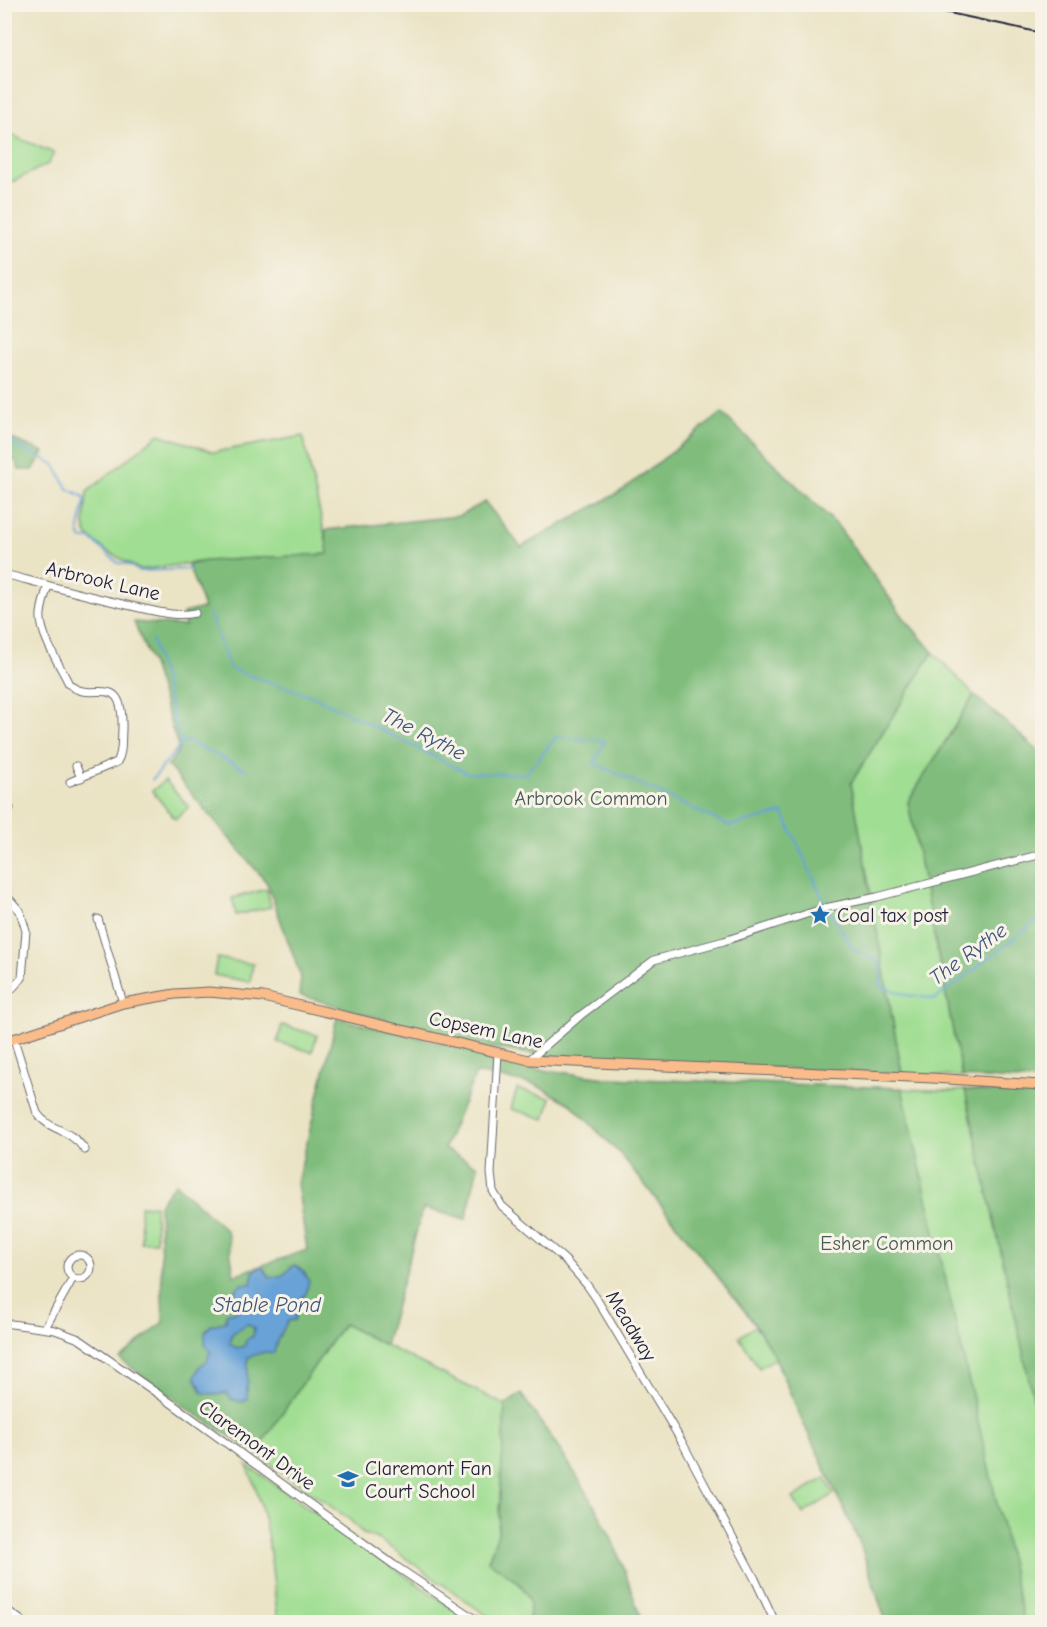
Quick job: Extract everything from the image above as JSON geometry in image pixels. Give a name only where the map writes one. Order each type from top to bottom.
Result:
[{"type":"main road","name":"Copsem Lane","points":[[9,1041],[123,1003],[175,994],[209,992],[259,997],[529,1060],[1042,1085]]},
{"type":"street","name":"Arbrook Lane","points":[[4,574],[156,612],[180,616],[195,613]]},
{"type":"street","points":[[48,586],[41,622],[69,684],[80,690],[108,691],[116,697],[122,709],[120,758],[106,768],[70,782]]},
{"type":"street","points":[[76,766],[81,778]]},
{"type":"street","points":[[529,1060],[580,1015],[654,960],[724,941],[828,907],[1042,854]]},
{"type":"street","points":[[4,892],[20,911],[26,931],[22,978],[4,997]]},
{"type":"street","points":[[98,920],[123,1003]]},
{"type":"street","points":[[9,1041],[37,1113],[43,1122],[77,1139],[85,1150]]},
{"type":"street","name":"Meadway","points":[[498,1053],[491,1173],[496,1199],[565,1260],[587,1285],[682,1442],[755,1579],[775,1623]]},
{"type":"street","points":[[45,1328],[73,1278]]},
{"type":"street","name":"Claremont Drive","points":[[4,1323],[45,1328],[79,1339],[384,1558],[479,1623]]},
{"type":"street","points":[[4,1608],[22,1621]]},
{"type":"green space","points":[[4,132],[54,153],[48,164],[12,182],[5,181]]},
{"type":"green space","name":"Arbrook Common","points":[[722,413],[837,525],[904,618],[933,652],[851,783],[902,1074],[561,1058],[471,1045],[299,995],[301,977],[267,883],[168,766],[179,750],[153,667],[134,622],[185,626],[183,613],[204,608],[188,565],[206,561],[328,554],[325,530],[459,516],[485,502],[521,547],[623,490]]},
{"type":"green space","points":[[159,434],[214,452],[303,436],[329,554],[206,561],[140,570],[105,550],[87,535],[84,525],[87,492]]},
{"type":"green space","points":[[5,436],[44,452],[33,470],[19,470],[17,462],[5,455]]},
{"type":"green space","points":[[933,652],[974,695],[908,802],[962,1077],[902,1074],[851,783]]},
{"type":"green space","points":[[974,695],[1042,754],[1042,1081],[962,1077],[908,802]]},
{"type":"green space","points":[[165,780],[189,807],[175,819],[152,791]]},
{"type":"green space","points":[[267,889],[271,907],[236,915],[232,898]]},
{"type":"green space","points":[[217,958],[253,964],[250,982],[214,975]]},
{"type":"green space","name":"Esher Common","points":[[337,1018],[481,1053],[533,1069],[606,1078],[902,1088],[1024,1622],[886,1622],[860,1543],[775,1357],[755,1324],[623,1157],[571,1104],[536,1085],[476,1073],[444,1149],[478,1166],[466,1219],[423,1208],[385,1345],[343,1324],[255,1453],[191,1411],[120,1359],[163,1322],[159,1204],[175,1183],[227,1231],[234,1275],[307,1250],[297,1183]]},
{"type":"green space","points":[[282,1025],[317,1035],[312,1052],[277,1042]]},
{"type":"green space","name":"Esher Common","points":[[533,1069],[606,1078],[965,1090],[1042,1096],[1042,1622],[886,1622],[860,1543],[775,1358],[759,1368],[739,1337],[755,1326],[758,1331],[755,1324],[623,1157],[571,1104],[536,1085]]},
{"type":"green space","points":[[517,1089],[551,1098],[545,1119],[511,1109]]},
{"type":"green space","points":[[965,1090],[1042,1096],[1042,1438]]},
{"type":"green space","points":[[155,1205],[156,1242],[141,1242],[140,1206]]},
{"type":"green space","points":[[343,1324],[505,1405],[498,1534],[488,1560],[513,1578],[526,1592],[530,1611],[528,1622],[496,1622],[380,1540],[364,1534],[349,1519],[255,1453]]},
{"type":"green space","points":[[521,1394],[599,1513],[618,1553],[642,1622],[528,1622],[530,1611],[526,1592],[513,1579],[488,1561],[498,1534],[505,1405]]},
{"type":"green space","points":[[247,1465],[472,1622],[278,1622],[265,1523]]},
{"type":"green space","points":[[825,1478],[834,1494],[803,1514],[793,1498]]},
{"type":"water","name":"Stable Pond","points":[[294,1265],[303,1271],[309,1281],[306,1294],[299,1301],[295,1320],[288,1321],[277,1341],[274,1353],[265,1352],[248,1357],[247,1399],[242,1402],[231,1399],[227,1393],[217,1395],[203,1393],[195,1377],[200,1366],[207,1361],[210,1351],[205,1345],[205,1332],[211,1325],[226,1322],[226,1314],[237,1311],[236,1300],[231,1295],[241,1284],[251,1284],[253,1272],[262,1266],[270,1278],[283,1275]],"holes":[[[247,1324],[254,1328],[253,1336],[247,1339],[244,1346],[237,1348],[230,1344],[232,1334]]]},
{"type":"waterway","points":[[4,440],[54,464],[68,489],[83,496],[85,500],[79,529],[81,539],[91,539],[118,563],[127,564],[139,571],[190,569]]},
{"type":"waterway","name":"The Rythe","points":[[209,613],[230,669],[315,697],[467,773],[526,774],[556,737],[605,741],[594,763],[730,826],[783,813],[826,905]]},
{"type":"waterway","points":[[152,640],[181,744]]},
{"type":"waterway","points":[[152,780],[181,744],[188,741],[246,770]]},
{"type":"waterway","name":"The Rythe","points":[[829,910],[854,950],[880,962],[881,986],[907,995],[936,999],[1042,917]]},
{"type":"railway","points":[[907,4],[1042,33]]},
{"type":"place","name":"Coal tax post","points":[[820,915]]},
{"type":"place","name":"Claremont Fan Court School","points":[[348,1479]]}]
